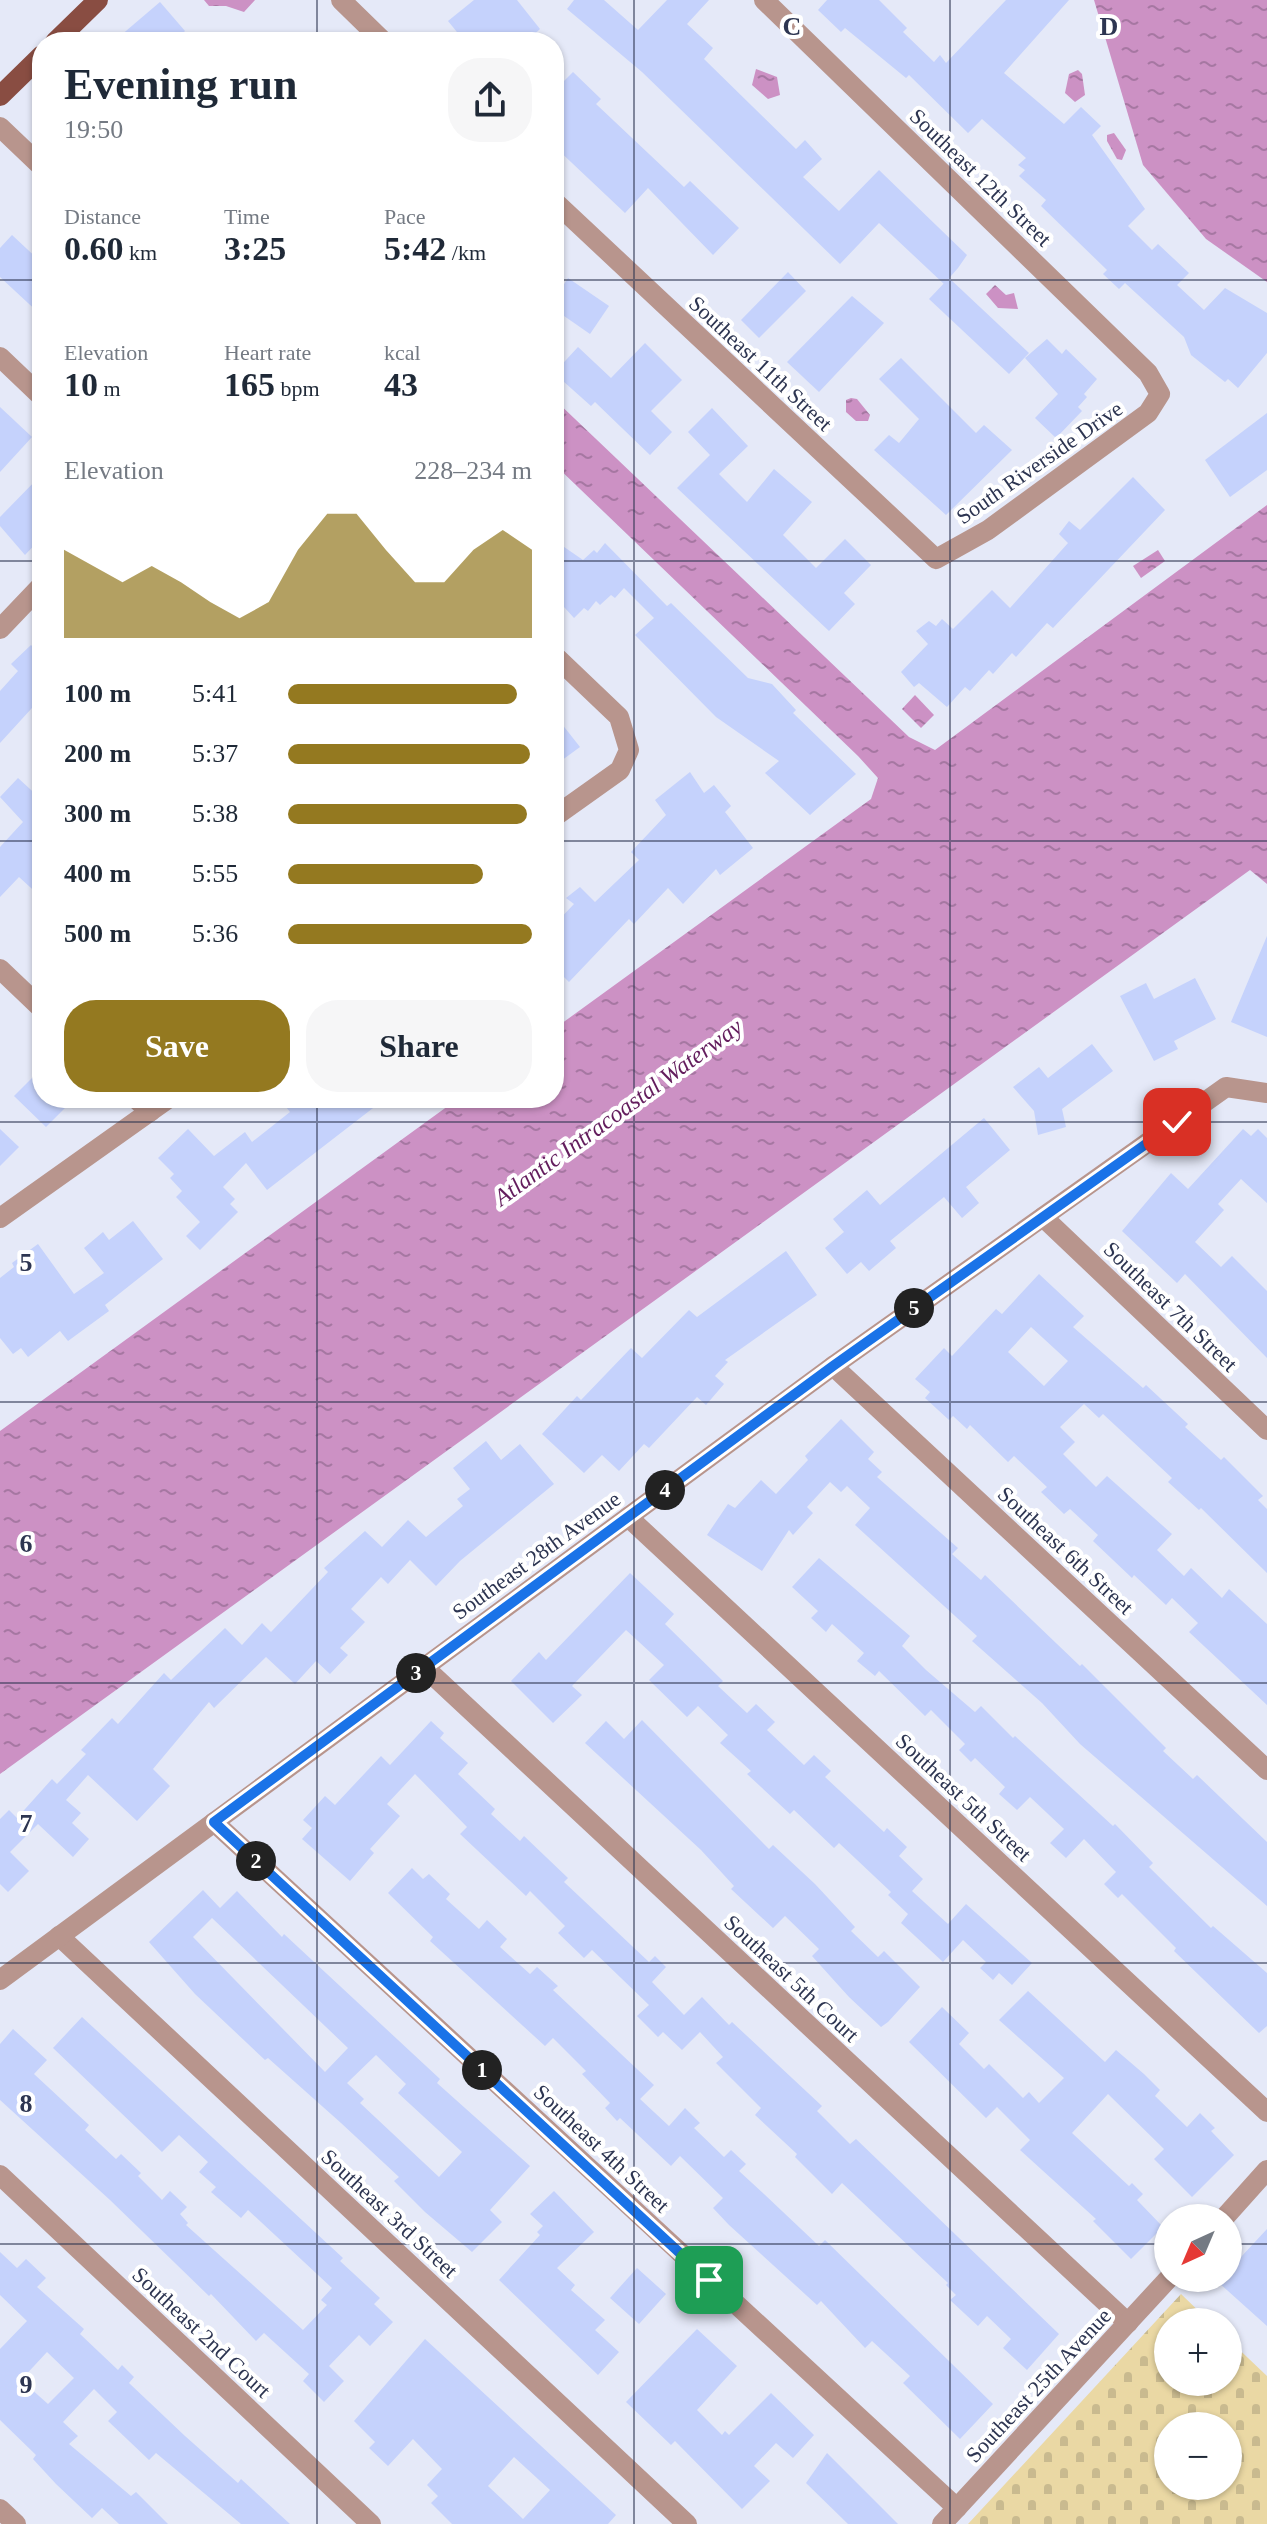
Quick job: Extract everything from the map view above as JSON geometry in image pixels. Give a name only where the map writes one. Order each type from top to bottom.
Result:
[{"type":"main road","points":[[65,32],[98,0]]},
{"type":"main road","points":[[0,96],[32,65]]},
{"type":"street","points":[[341,0],[374,32]]},
{"type":"street","name":"Southeast 12th Street","points":[[764,0],[1148,373],[1160,394]]},
{"type":"street","points":[[0,127],[32,157]]},
{"type":"street","name":"Southeast 11th Street","points":[[564,210],[936,559]]},
{"type":"street","points":[[0,357],[32,387]]},
{"type":"street","name":"South Riverside Drive","points":[[936,559],[988,530],[1134,427],[1160,394]]},
{"type":"street","points":[[0,629],[32,595]]},
{"type":"street","points":[[564,665],[619,717],[629,750],[620,770],[564,810]]},
{"type":"street","points":[[0,969],[32,999]]},
{"type":"street","name":"Southeast 28th Avenue","points":[[0,1980],[833,1366],[1226,1087],[1267,1093]]},
{"type":"street","points":[[0,1218],[138,1108]]},
{"type":"street","name":"Southeast 7th Street","points":[[1043,1217],[1267,1430]]},
{"type":"street","name":"Southeast 6th Street","points":[[833,1366],[1267,1770]]},
{"type":"street","name":"Southeast 5th Street","points":[[628,1517],[1267,2112]]},
{"type":"street","name":"Southeast 5th Court","points":[[424,1667],[1128,2323]]},
{"type":"street","name":"Southeast 4th Street","points":[[214,1822],[957,2508]]},
{"type":"street","name":"Southeast 3rd Street","points":[[59,1936],[687,2524]]},
{"type":"street","points":[[1237,2204],[1267,2170]]},
{"type":"street","name":"Southeast 2nd Court","points":[[0,2175],[371,2524]]},
{"type":"street","name":"Southeast 25th Avenue","points":[[942,2524],[1156,2292]]},
{"type":"street","points":[[0,2509],[16,2524]]},
{"type":"green space","points":[[1181,2294],[1196,2308],[1168,2308]]},
{"type":"green space","points":[[1154,2323],[1154,2396],[1242,2396],[1242,2352],[1267,2376],[1267,2524],[968,2524]]},
{"type":"water","points":[[204,0],[255,0],[244,12],[226,6],[209,6]]},
{"type":"water","points":[[1094,0],[1267,0],[1267,282],[1206,239],[1143,165]]},
{"type":"water","points":[[756,69],[777,77],[780,95],[768,99],[752,85]]},
{"type":"water","points":[[1078,70],[1082,74],[1085,95],[1075,102],[1065,93],[1069,74]]},
{"type":"water","points":[[1114,133],[1126,150],[1122,160],[1117,159],[1107,141],[1107,135]]},
{"type":"water","points":[[995,285],[1006,295],[1014,293],[1018,309],[998,308],[986,294]]},
{"type":"water","points":[[857,399],[870,415],[868,421],[856,421],[846,412],[846,400]]},
{"type":"water","name":"Atlantic Intracoastal Waterway","points":[[564,409],[909,737],[935,750],[1267,505],[1267,884],[1250,870],[0,1774],[0,1431],[445,1108],[564,1108],[564,1022],[871,799],[878,778],[564,474]]},
{"type":"water","points":[[1158,550],[1165,561],[1141,578],[1133,566]]},
{"type":"water","points":[[915,695],[934,715],[921,728],[902,709]]},
{"type":"building","points":[[474,0],[517,0],[540,29],[537,32],[457,32],[448,21]]},
{"type":"building","points":[[574,0],[604,0],[638,30],[667,0],[709,0],[687,24],[713,48],[704,59],[796,149],[805,140],[822,159],[803,177],[839,211],[879,170],[967,255],[944,284],[879,223],[840,264],[642,72],[567,9]]},
{"type":"building","points":[[827,0],[879,0],[907,28],[903,32],[934,62],[940,55],[946,63],[1006,0],[1069,0],[1004,73],[1064,124],[1081,107],[1101,126],[1092,135],[1145,209],[1128,226],[1152,250],[1158,244],[1189,273],[1177,285],[1204,310],[1225,288],[1267,313],[1267,353],[1238,388],[1228,379],[1225,382],[1191,355],[1184,337],[1125,283],[1119,289],[1103,274],[1107,270],[1041,206],[1046,200],[1019,176],[1025,170],[1018,165],[1026,158],[982,119],[968,133],[909,75],[906,78],[845,28],[841,32],[818,10]]},
{"type":"building","points":[[160,2],[185,31],[184,32],[125,32]]},
{"type":"building","points":[[573,72],[601,99],[596,104],[684,187],[690,181],[739,228],[713,255],[648,188],[625,213],[564,155],[564,81]]},
{"type":"building","points":[[12,235],[32,254],[32,307],[0,277],[0,248]]},
{"type":"building","points":[[788,272],[806,291],[759,338],[741,320]]},
{"type":"building","points":[[568,278],[609,306],[590,334],[564,316],[564,284]]},
{"type":"building","points":[[949,278],[1029,353],[1009,374],[929,299]]},
{"type":"building","points":[[852,296],[884,323],[819,392],[787,362]]},
{"type":"building","points":[[1047,339],[1062,354],[1066,349],[1097,379],[1084,394],[1087,397],[1078,407],[1082,411],[1056,438],[1035,418],[1058,394],[1025,358]]},
{"type":"building","points":[[645,343],[682,380],[651,411],[672,432],[650,455],[595,402],[591,406],[564,382],[564,362],[578,347],[611,378]]},
{"type":"building","points":[[901,358],[976,433],[984,425],[1012,450],[946,515],[874,450],[889,435],[899,443],[919,419],[879,379]]},
{"type":"building","points":[[0,407],[32,437],[0,472]]},
{"type":"building","points":[[712,408],[748,446],[719,474],[747,502],[774,469],[812,502],[783,535],[816,568],[845,539],[871,565],[844,593],[855,604],[829,631],[677,488],[710,455],[688,432]]},
{"type":"building","points":[[1267,413],[1267,470],[1230,497],[1205,460]]},
{"type":"building","points":[[1133,477],[1165,510],[1053,628],[1047,623],[1016,657],[1012,653],[993,674],[989,670],[970,691],[965,687],[947,707],[919,683],[914,687],[901,672],[928,644],[916,631],[929,621],[936,626],[942,619],[953,629],[992,590],[1010,608],[1068,543],[1059,534],[1069,521],[1080,530]]},
{"type":"building","points":[[32,484],[32,548],[25,555],[0,526],[0,517]]},
{"type":"building","points":[[605,543],[667,606],[671,603],[748,678],[772,684],[796,710],[793,713],[856,774],[810,815],[765,773],[779,761],[716,717],[635,635],[654,618],[624,588],[615,598],[611,595],[600,605],[596,601],[588,611],[584,608],[574,618],[564,607],[564,547],[583,560],[594,550],[597,553]]},
{"type":"building","points":[[32,646],[32,708],[0,743],[0,691],[18,671],[11,664]]},
{"type":"building","points":[[564,727],[580,747],[564,759]]},
{"type":"building","points":[[690,772],[704,793],[714,785],[731,806],[725,812],[753,848],[720,875],[716,869],[683,904],[668,888],[634,924],[629,919],[569,982],[564,977],[564,914],[574,904],[566,898],[580,887],[595,902],[639,860],[631,852],[666,815],[655,800]]},
{"type":"building","points":[[18,778],[32,791],[32,889],[19,877],[0,897],[0,847],[23,822],[0,797]]},
{"type":"building","points":[[1267,936],[1267,1037],[1231,1022]]},
{"type":"building","points":[[1195,978],[1216,1019],[1174,1041],[1178,1049],[1154,1061],[1120,996],[1146,983],[1154,999]]},
{"type":"building","points":[[1092,1044],[1113,1071],[1062,1109],[1066,1127],[1038,1135],[1034,1111],[1013,1087],[1039,1067],[1048,1078]]},
{"type":"building","points":[[32,1078],[32,1108],[65,1108],[46,1127],[14,1096]]},
{"type":"building","points":[[287,1108],[373,1108],[267,1190],[246,1163],[223,1187],[235,1199],[230,1204],[238,1212],[200,1250],[186,1236],[200,1222],[176,1197],[182,1191],[170,1178],[174,1174],[158,1158],[188,1129],[214,1156],[245,1132],[252,1142],[290,1112]]},
{"type":"building","points":[[984,1118],[1010,1150],[966,1187],[979,1203],[962,1218],[944,1197],[890,1241],[896,1248],[869,1271],[861,1262],[847,1274],[825,1248],[844,1232],[833,1219],[867,1190],[880,1205]]},
{"type":"building","points":[[0,1129],[19,1147],[0,1166]]},
{"type":"building","points":[[1243,1129],[1251,1136],[1258,1129],[1267,1138],[1267,1203],[1241,1179],[1218,1204],[1224,1210],[1195,1242],[1221,1267],[1232,1256],[1267,1291],[1267,1358],[1185,1274],[1177,1283],[1122,1231],[1171,1173],[1188,1189]]},
{"type":"building","points":[[133,1221],[163,1259],[105,1305],[109,1311],[68,1341],[60,1331],[28,1357],[21,1348],[13,1354],[0,1338],[0,1278],[14,1267],[12,1263],[38,1244],[74,1294],[104,1273],[84,1248],[103,1232],[109,1240]]},
{"type":"building","points":[[786,1251],[817,1295],[725,1360],[728,1362],[715,1376],[724,1384],[706,1405],[697,1397],[649,1448],[644,1444],[619,1471],[602,1455],[584,1473],[542,1434],[577,1396],[581,1400],[631,1348],[642,1358],[689,1310],[697,1317]]},
{"type":"building","points":[[1039,1274],[1084,1316],[1073,1327],[1143,1388],[1146,1385],[1188,1424],[1185,1427],[1221,1460],[1224,1457],[1263,1496],[1258,1500],[1267,1509],[1267,1573],[1201,1508],[1199,1510],[1168,1482],[1172,1478],[1103,1414],[1099,1418],[1084,1404],[1060,1427],[1075,1442],[1063,1454],[1096,1487],[1107,1476],[1172,1534],[1157,1550],[1184,1576],[1191,1568],[1222,1598],[1229,1589],[1267,1624],[1267,1705],[1189,1632],[1198,1623],[1172,1598],[1166,1605],[1134,1575],[1132,1578],[1093,1541],[1098,1535],[1070,1509],[1064,1514],[1041,1492],[1047,1487],[1014,1456],[1008,1462],[970,1425],[967,1429],[953,1416],[949,1420],[925,1398],[930,1392],[915,1379],[944,1348],[952,1356],[996,1309],[1002,1314]],"holes":[[[1031,1327],[1068,1361],[1044,1386],[1008,1352]]]},
{"type":"building","points":[[841,1419],[874,1452],[868,1459],[882,1472],[877,1477],[958,1548],[952,1554],[981,1580],[985,1575],[1080,1666],[1082,1664],[1166,1748],[1163,1751],[1193,1779],[1197,1775],[1267,1842],[1267,1906],[1080,1744],[1042,1703],[972,1641],[977,1636],[855,1525],[870,1508],[847,1486],[841,1492],[830,1482],[807,1507],[813,1513],[793,1535],[789,1530],[762,1571],[707,1535],[728,1504],[735,1508],[761,1480],[776,1494],[808,1460],[805,1456]]},
{"type":"building","points":[[486,1441],[501,1460],[520,1444],[554,1484],[460,1561],[436,1586],[410,1560],[388,1584],[381,1577],[351,1609],[365,1622],[340,1648],[348,1655],[330,1674],[316,1661],[295,1684],[266,1657],[214,1708],[209,1702],[153,1769],[170,1786],[137,1821],[88,1775],[66,1800],[81,1813],[72,1823],[89,1839],[73,1857],[38,1824],[10,1852],[29,1871],[8,1892],[0,1884],[0,1819],[9,1810],[17,1818],[52,1779],[57,1784],[86,1754],[81,1750],[112,1718],[118,1724],[164,1673],[171,1680],[225,1628],[242,1645],[262,1623],[271,1632],[328,1572],[324,1568],[365,1531],[382,1547],[408,1520],[426,1537],[463,1506],[457,1499],[470,1489],[453,1468]]},
{"type":"building","points":[[819,1558],[910,1636],[902,1646],[926,1670],[975,1712],[981,1706],[1013,1738],[1015,1736],[1113,1826],[1115,1824],[1153,1863],[1149,1867],[1211,1928],[1213,1926],[1267,1973],[1267,2026],[1259,2033],[1174,1951],[1176,1948],[1122,1894],[1118,1898],[1104,1884],[1116,1872],[1084,1839],[1066,1858],[1050,1843],[1064,1829],[1030,1797],[1017,1810],[999,1794],[1005,1787],[975,1758],[971,1762],[959,1750],[965,1744],[931,1710],[925,1716],[879,1671],[875,1676],[857,1661],[864,1653],[832,1624],[826,1632],[811,1618],[818,1611],[792,1587]]},
{"type":"building","points":[[630,1573],[674,1614],[665,1624],[723,1681],[718,1686],[747,1713],[756,1704],[775,1722],[767,1730],[804,1765],[814,1755],[831,1771],[825,1777],[884,1832],[887,1828],[907,1847],[899,1856],[923,1879],[912,1891],[948,1924],[966,1904],[1032,1963],[1012,1985],[999,1973],[993,1980],[980,1968],[986,1962],[963,1940],[943,1962],[901,1923],[908,1914],[888,1895],[891,1892],[839,1843],[834,1848],[794,1810],[790,1814],[747,1774],[751,1771],[720,1743],[728,1735],[698,1706],[687,1717],[649,1680],[664,1665],[626,1630],[572,1686],[582,1695],[553,1723],[511,1681],[539,1652],[546,1660]]},
{"type":"building","points":[[642,1720],[769,1849],[773,1845],[815,1884],[855,1927],[851,1931],[878,1957],[884,1951],[920,1987],[888,2022],[881,2027],[849,1997],[812,1956],[819,1949],[785,1916],[773,1928],[731,1889],[734,1886],[701,1850],[585,1743],[606,1721],[624,1739]]},
{"type":"building","points":[[431,1721],[444,1733],[440,1738],[468,1763],[458,1774],[495,1809],[491,1814],[520,1841],[524,1836],[568,1878],[564,1882],[649,1962],[655,1956],[666,1967],[652,1982],[684,2015],[702,1997],[729,2025],[732,2022],[822,2106],[817,2111],[850,2144],[856,2139],[1059,2334],[1027,2370],[1003,2348],[1011,2339],[987,2316],[978,2326],[950,2300],[956,2295],[946,2285],[948,2283],[842,2183],[832,2194],[795,2157],[797,2154],[755,2115],[761,2108],[716,2063],[723,2057],[700,2032],[682,2050],[663,2032],[658,2037],[637,2016],[649,2005],[592,1950],[584,1958],[558,1933],[565,1926],[530,1891],[526,1896],[460,1834],[467,1827],[415,1774],[387,1804],[400,1816],[370,1849],[374,1853],[350,1881],[302,1839],[312,1828],[303,1820],[325,1796],[335,1805],[381,1756],[390,1765]]},
{"type":"building","points":[[412,1868],[423,1879],[429,1874],[450,1894],[446,1899],[479,1929],[487,1920],[507,1939],[500,1947],[530,1974],[537,1967],[558,1986],[553,1990],[654,2085],[640,2099],[669,2126],[685,2108],[700,2123],[694,2128],[724,2157],[731,2150],[746,2164],[739,2171],[819,2246],[825,2240],[993,2404],[960,2439],[903,2383],[910,2376],[872,2341],[865,2348],[821,2301],[817,2305],[729,2225],[713,2208],[723,2198],[680,2156],[671,2166],[620,2118],[617,2121],[605,2108],[610,2103],[582,2074],[586,2071],[553,2038],[545,2046],[430,1941],[433,1937],[388,1893]]},
{"type":"building","points":[[203,1890],[220,1908],[237,1891],[282,1937],[284,1934],[440,2079],[437,2083],[530,2166],[490,2210],[502,2222],[472,2252],[394,2181],[399,2177],[195,1994],[149,1942]],"holes":[[[212,1918],[348,2048],[325,2072],[193,1937]],[[376,2055],[406,2084],[398,2093],[462,2152],[439,2177],[360,2103],[364,2099],[347,2083]]]},
{"type":"building","points":[[1028,1991],[1105,2062],[1116,2050],[1160,2090],[1155,2096],[1187,2127],[1200,2113],[1215,2128],[1211,2131],[1234,2155],[1192,2197],[1154,2159],[1164,2149],[1108,2094],[1072,2133],[1129,2186],[1132,2183],[1143,2194],[1137,2200],[1154,2218],[1154,2236],[1131,2259],[1093,2221],[1096,2219],[1020,2150],[1030,2140],[997,2107],[986,2118],[909,2042],[942,2007],[969,2033],[959,2044],[984,2069],[989,2064],[1023,2098],[1029,2092],[1039,2103],[1064,2078],[999,2020]]},
{"type":"building","points":[[82,2017],[343,2258],[340,2261],[380,2298],[374,2304],[393,2322],[370,2346],[359,2335],[329,2366],[344,2381],[324,2402],[303,2381],[309,2374],[264,2333],[256,2341],[211,2294],[209,2296],[0,2100],[0,2044],[13,2029],[47,2060],[34,2074],[89,2125],[85,2130],[116,2159],[121,2154],[162,2200],[170,2191],[187,2207],[180,2214],[188,2223],[186,2225],[303,2330],[327,2305],[321,2300],[332,2288],[248,2210],[241,2218],[211,2192],[216,2187],[199,2172],[208,2162],[179,2135],[162,2152],[53,2048]]},
{"type":"building","points":[[554,2191],[594,2232],[557,2268],[575,2285],[571,2290],[605,2320],[595,2330],[619,2352],[598,2375],[499,2280],[540,2235],[537,2232],[543,2226],[530,2214]]},
{"type":"building","points":[[1267,2229],[1267,2326],[1229,2292],[1242,2292],[1242,2256]]},
{"type":"building","points":[[0,2252],[17,2268],[26,2259],[46,2278],[37,2287],[84,2329],[80,2334],[118,2370],[122,2365],[134,2377],[129,2383],[185,2436],[238,2483],[241,2479],[290,2524],[241,2524],[156,2453],[149,2460],[108,2421],[117,2412],[94,2389],[63,2422],[78,2436],[69,2444],[131,2496],[136,2492],[168,2524],[119,2524],[102,2508],[92,2518],[56,2484],[33,2459],[36,2455],[0,2420],[0,2349],[27,2321],[0,2295]],"holes":[[[47,2352],[74,2378],[48,2404],[21,2380]]]},
{"type":"building","points":[[637,2268],[666,2294],[639,2324],[610,2298]]},
{"type":"building","points":[[697,2329],[737,2366],[697,2410],[722,2435],[725,2431],[729,2435],[771,2393],[814,2435],[793,2458],[776,2443],[754,2466],[770,2481],[742,2509],[675,2441],[671,2445],[626,2402]]},
{"type":"building","points":[[425,2339],[616,2515],[608,2524],[452,2524],[431,2503],[438,2496],[427,2485],[442,2469],[413,2439],[388,2466],[369,2448],[375,2442],[354,2421]],"holes":[[[514,2457],[550,2490],[523,2519],[488,2486]]]},
{"type":"building","points":[[827,2453],[898,2524],[848,2524],[806,2483]]},
{"type":"route","points":[[709,2280],[214,1822],[833,1366],[1177,1122]]}]
